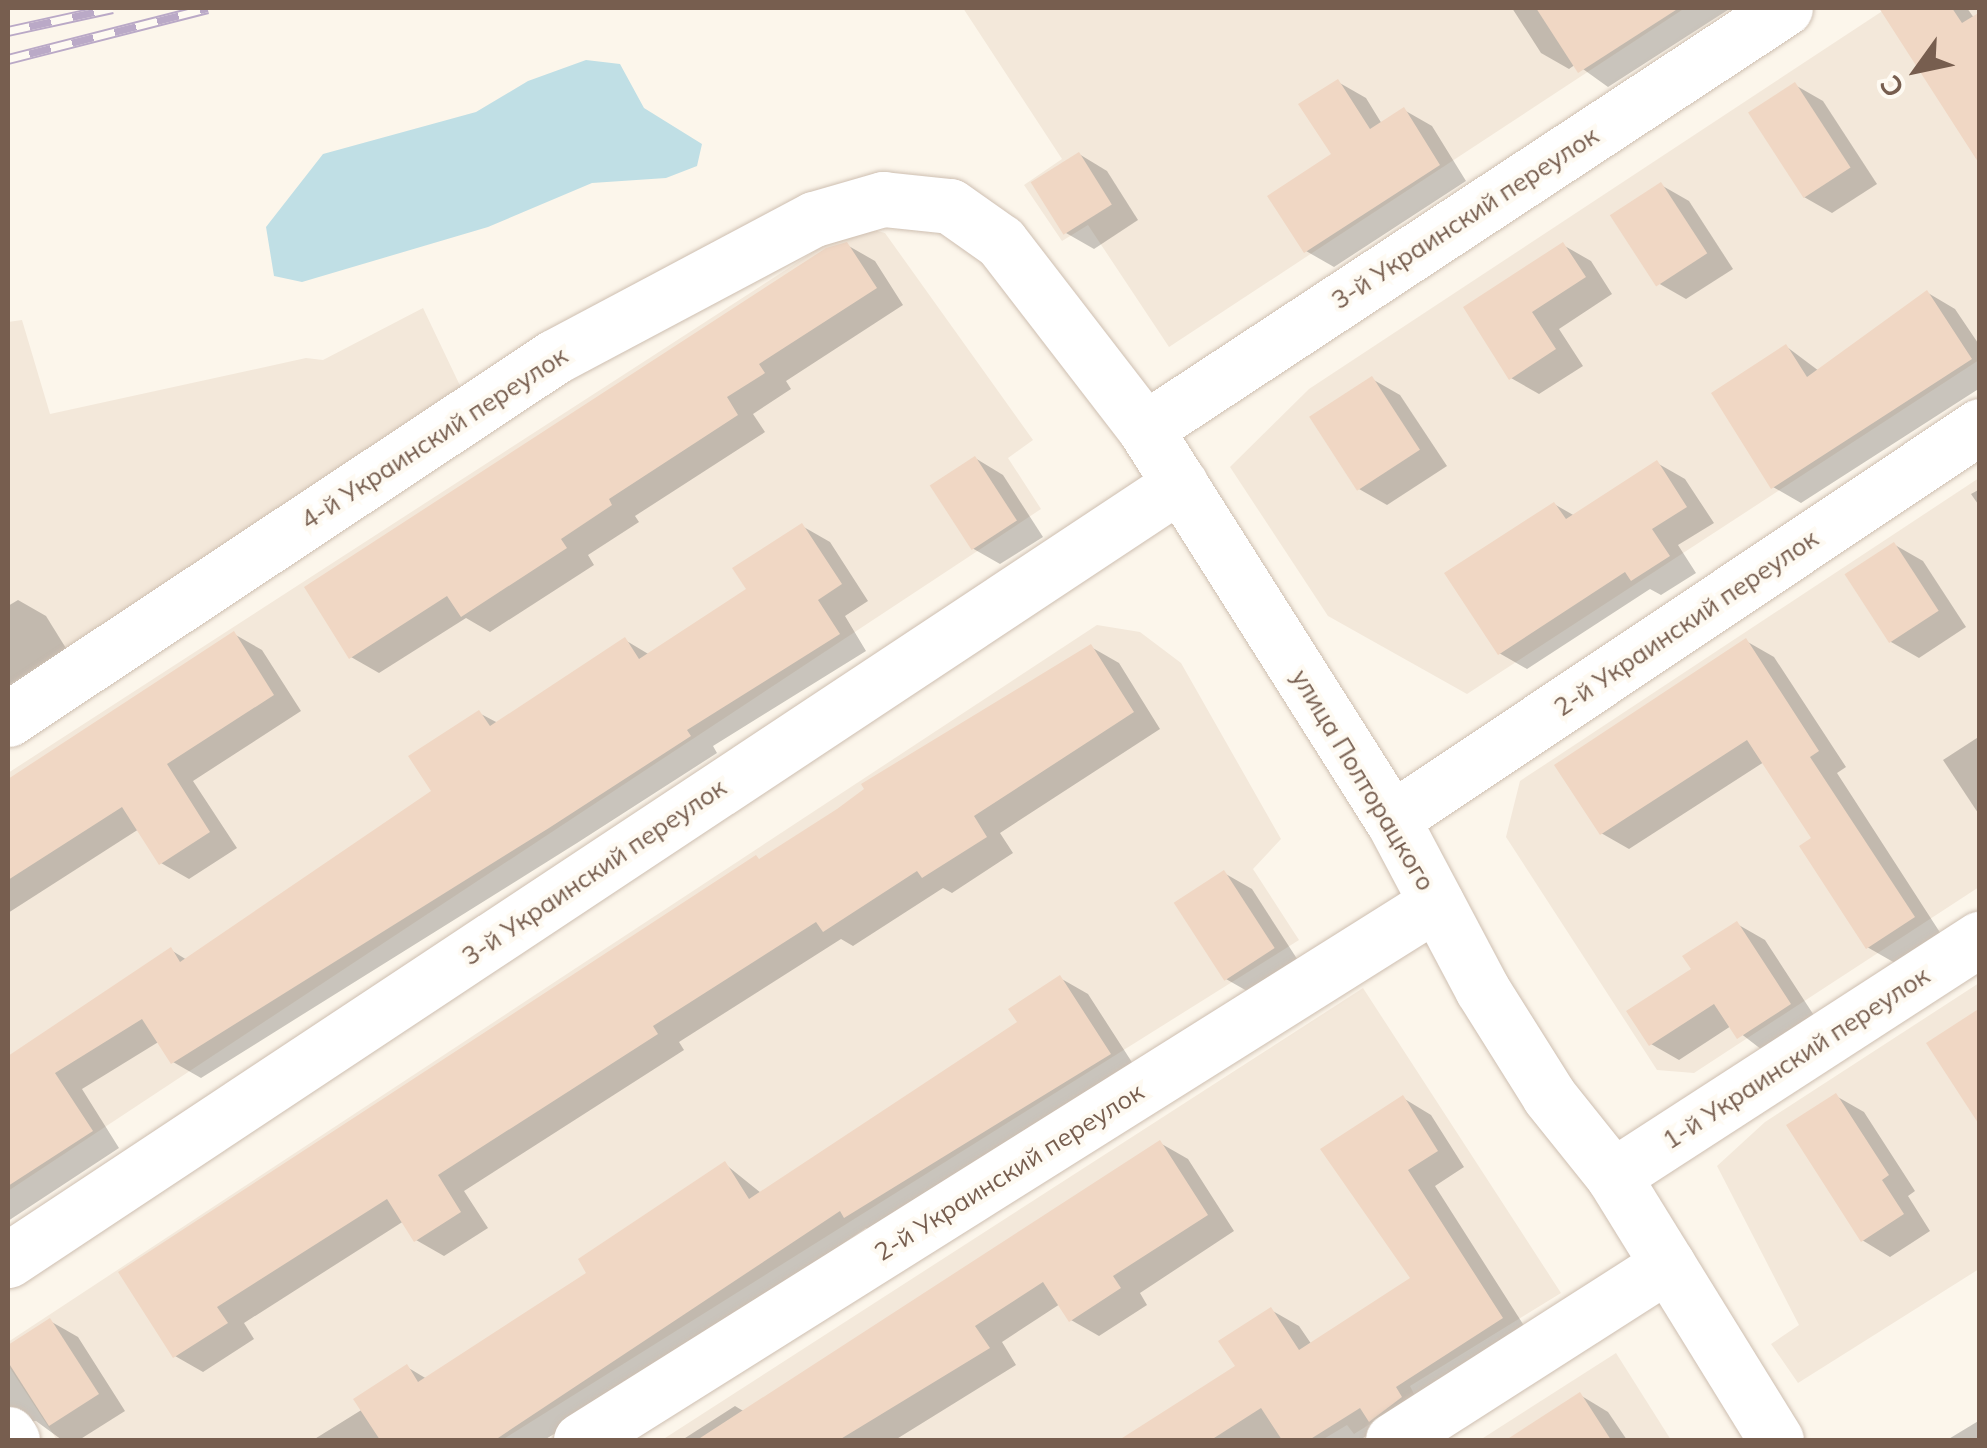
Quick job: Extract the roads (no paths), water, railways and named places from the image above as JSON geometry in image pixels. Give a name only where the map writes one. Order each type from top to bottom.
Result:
[{"type":"street","name":"3-й Украинский переулок","points":[[1145,429],[1784,8]]},
{"type":"street","name":"улица Полторацкого","points":[[883,199],[950,206],[1002,242],[1145,429],[1392,819],[1436,903],[1549,1096],[1614,1176],[1776,1440]]},
{"type":"street","name":"4-й Украинский переулок","points":[[8,719],[554,357],[814,219],[883,199]]},
{"type":"street","name":"2-й Украинский переулок","points":[[1392,819],[1980,426]]},
{"type":"street","name":"3-й Украинский переулок","points":[[8,1260],[1180,484]]},
{"type":"street","name":"2-й Украинский переулок","points":[[581,1440],[1436,903]]},
{"type":"street","name":"1-й Украинский переулок","points":[[1614,1176],[1980,939]]},
{"type":"street","points":[[1393,1440],[1668,1264]]},
{"type":"street","points":[[8,1434],[12,1440]]},
{"type":"water","points":[[586,60],[620,64],[644,108],[702,144],[697,166],[666,178],[592,183],[488,227],[302,282],[274,276],[266,227],[323,154],[476,112],[528,81]]},
{"type":"railway","points":[[8,31],[113,8]]},
{"type":"railway","points":[[8,59],[208,8]]}]
